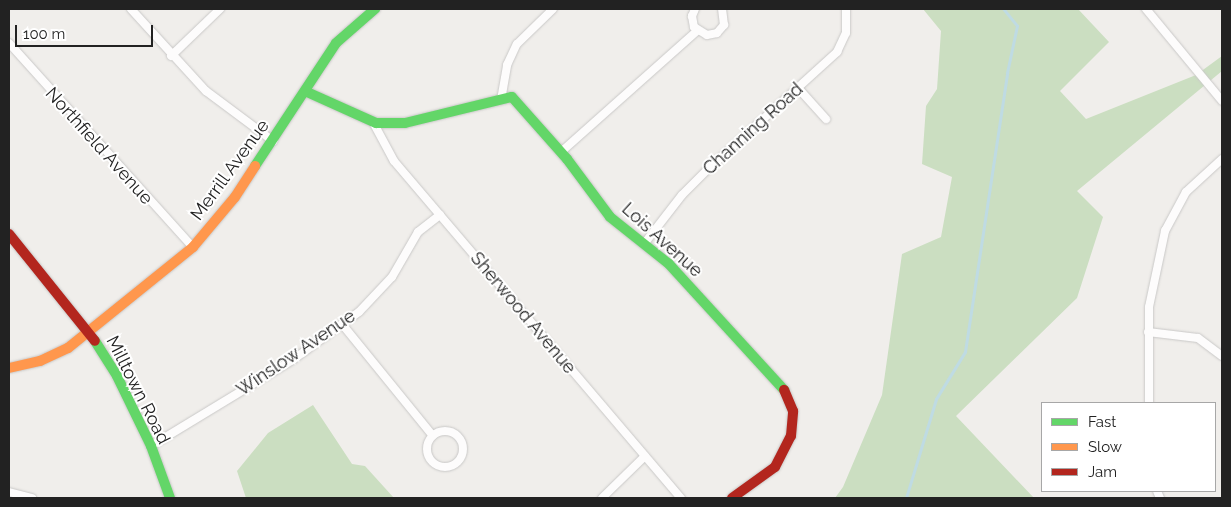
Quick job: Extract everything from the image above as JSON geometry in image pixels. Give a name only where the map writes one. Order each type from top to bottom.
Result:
[{"type":"street","points":[[131,9],[171,56],[206,92],[273,141]]},
{"type":"street","points":[[171,56],[220,9]]},
{"type":"street","name":"Merrill Avenue","points":[[9,368],[40,361],[68,348],[193,247],[235,197],[307,92],[336,43],[375,9]]},
{"type":"street","points":[[307,92],[373,122],[405,123],[501,100],[507,65],[517,44],[553,9]]},
{"type":"street","points":[[696,9],[692,21],[697,31],[707,35],[717,33],[725,20],[722,9]]},
{"type":"street","name":"Channing Road","points":[[644,244],[682,195],[840,47],[846,33],[846,9]]},
{"type":"street","points":[[1146,9],[1222,101]]},
{"type":"street","points":[[561,152],[697,31]]},
{"type":"street","name":"Northfield Avenue","points":[[9,42],[104,152],[193,247]]},
{"type":"street","points":[[798,88],[826,119]]},
{"type":"street","name":"Lois Avenue","points":[[501,100],[512,98],[561,152],[610,217],[669,264],[781,384],[793,411],[791,436],[775,467],[732,498]]},
{"type":"street","name":"Sherwood Avenue","points":[[373,122],[394,161],[681,498]]},
{"type":"street","points":[[1149,402],[1148,332],[1155,270],[1165,231],[1186,192],[1222,159]]},
{"type":"street","name":"Winslow Avenue","points":[[151,446],[294,359],[359,312],[392,277],[418,232],[440,215]]},
{"type":"street","name":"Milltown Road","points":[[9,234],[90,332],[117,376],[151,446],[170,498]]},
{"type":"street","points":[[342,324],[433,436]]},
{"type":"street","points":[[1148,332],[1198,338],[1222,356]]},
{"type":"street","points":[[443,431],[458,437],[463,447],[457,462],[446,467],[430,459],[427,447],[433,436],[443,431]]},
{"type":"street","points":[[602,498],[645,456]]},
{"type":"street","points":[[9,492],[32,498]]},
{"type":"green space","points":[[923,9],[1078,9],[1109,42],[1060,91],[1086,119],[1196,75],[1222,56],[1222,71],[1077,191],[1103,217],[1077,298],[956,416],[1034,498],[835,498],[843,487],[882,395],[902,254],[941,237],[952,177],[922,164],[926,106],[937,89],[941,31]]},
{"type":"green space","points":[[313,405],[352,464],[365,466],[394,498],[246,498],[237,471],[268,433]]},
{"type":"waterway","points":[[906,498],[936,399],[965,352],[1007,73],[1017,26],[1003,9]]},
{"type":"traffic: fast","points":[[255,166],[336,43],[375,9]]},
{"type":"traffic: fast","points":[[307,92],[376,123],[405,123],[512,97],[567,159],[610,217],[669,264],[784,390]]},
{"type":"traffic: fast","points":[[95,341],[117,376],[151,446],[170,498]]},
{"type":"traffic: slow","points":[[9,368],[40,361],[68,348],[193,247],[235,197],[255,166]]},
{"type":"traffic: jam","points":[[9,234],[95,341]]},
{"type":"traffic: jam","points":[[732,498],[775,467],[791,436],[793,411],[784,390]]}]
